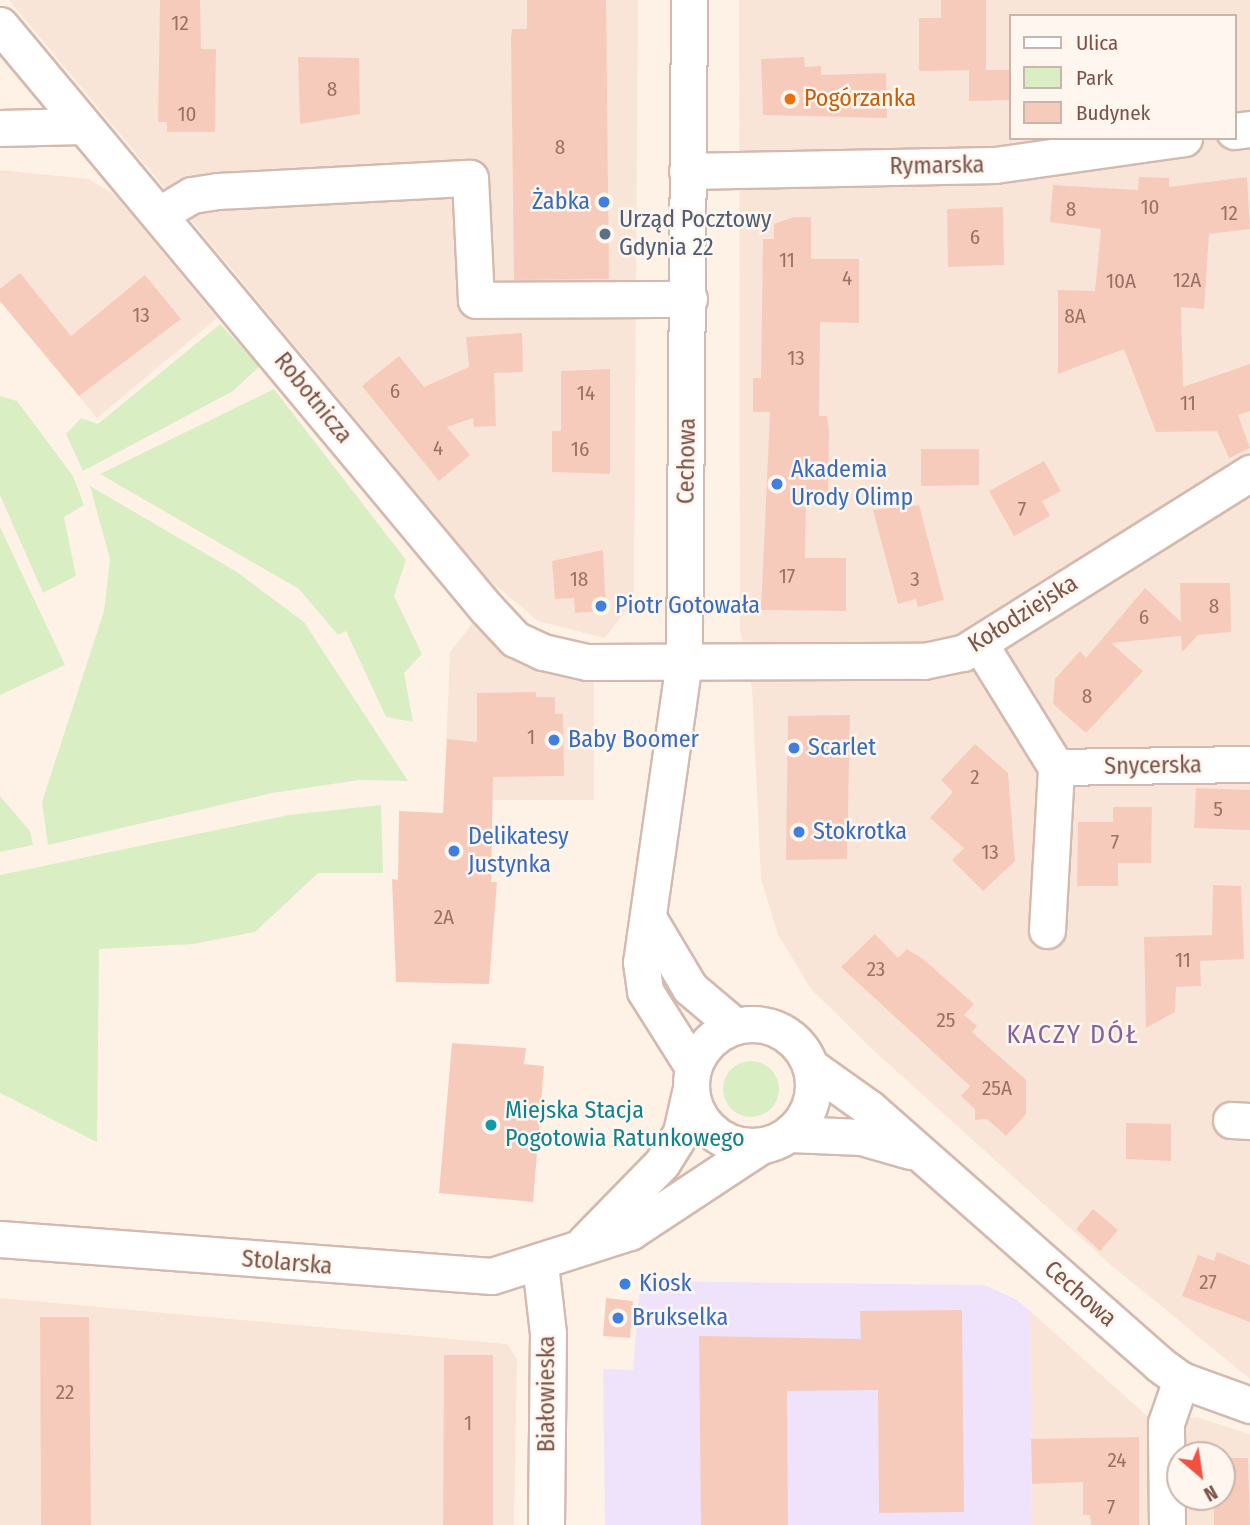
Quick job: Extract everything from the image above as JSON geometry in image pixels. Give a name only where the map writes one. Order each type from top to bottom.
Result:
[{"type":"street","name":"Cechowa","points":[[689,0],[689,299],[684,661],[650,920],[641,962],[645,991],[691,1079]]},
{"type":"street","name":"Robotnicza","points":[[0,25],[515,639],[587,662],[684,661]]},
{"type":"street","points":[[0,128],[83,125]]},
{"type":"street","name":"Rymarska","points":[[687,171],[995,165],[1170,140]]},
{"type":"street","points":[[160,214],[192,195],[231,189],[470,178],[476,300],[689,299]]},
{"type":"street","name":"Kołodziejska","points":[[684,661],[924,661],[981,646],[1250,473]]},
{"type":"street","points":[[981,646],[1056,767],[1047,930]]},
{"type":"street","name":"Snycerska","points":[[1056,767],[1250,764]]},
{"type":"street","points":[[650,920],[690,988],[735,1026]]},
{"type":"street","points":[[556,1259],[662,1163],[681,1132],[691,1079],[702,1048],[735,1026],[753,1024],[789,1036],[810,1066],[811,1103],[774,1140],[713,1133],[691,1079]]},
{"type":"street","name":"Cechowa","points":[[810,1066],[926,1157],[1181,1380],[1250,1405]]},
{"type":"street","name":"Cechowa","points":[[774,1140],[861,1137],[926,1157]]},
{"type":"street","name":"Stolarska","points":[[0,1239],[427,1276],[492,1276],[556,1259],[630,1232],[774,1140]]},
{"type":"street","name":"Białowieska","points":[[546,1525],[548,1333],[556,1259]]},
{"type":"street","points":[[1167,1525],[1166,1423],[1181,1380]]},
{"type":"shaded area","points":[[9,0],[638,0],[634,600],[605,638],[538,621],[488,579]]},
{"type":"shaded area","points":[[739,0],[1250,0],[1250,1379],[1111,1265],[872,1049],[811,989],[778,935],[761,879],[752,689],[740,629]]},
{"type":"shaded area","points":[[0,170],[89,179],[115,195],[217,318],[97,418],[0,301]]},
{"type":"shaded area","points":[[472,624],[546,667],[594,680],[594,800],[444,800],[450,652]]},
{"type":"shaded area","points":[[640,1281],[985,1285],[1017,1300],[1030,1311],[1032,1525],[605,1525],[603,1369],[633,1370]]},
{"type":"shaded area","points":[[0,1298],[507,1344],[517,1359],[514,1525],[0,1525]]},
{"type":"shaded area","points":[[1030,1311],[1155,1423],[1196,1417],[1250,1434],[1250,1525],[1032,1525]]},
{"type":"green space","points":[[220,324],[260,366],[233,391],[83,471],[66,434],[81,418],[98,424]]},
{"type":"green space","points":[[274,389],[406,560],[394,596],[422,654],[404,673],[413,722],[386,717],[346,631],[338,635],[299,589],[100,474]]},
{"type":"green space","points":[[0,396],[17,401],[73,476],[84,505],[64,517],[76,576],[43,593],[0,495]]},
{"type":"green space","points":[[90,486],[237,572],[304,622],[408,781],[359,780],[272,793],[48,845],[42,802],[104,611],[110,559]]},
{"type":"green space","points":[[0,527],[65,665],[0,695]]},
{"type":"green space","points":[[0,796],[30,831],[33,845],[0,852]]},
{"type":"green space","points":[[381,805],[383,873],[318,873],[255,932],[193,944],[99,949],[97,1142],[0,1093],[0,875],[289,815]]},
{"type":"green space","points":[[746,1061],[756,1061],[771,1069],[777,1078],[777,1100],[771,1109],[756,1117],[746,1117],[728,1105],[723,1094],[723,1084],[735,1066]]},
{"type":"building","points":[[160,0],[200,0],[201,49],[216,49],[215,132],[167,132],[167,122],[158,122]]},
{"type":"building","points":[[527,0],[606,0],[609,279],[514,280],[511,38],[512,29],[527,29]]},
{"type":"building","points":[[941,0],[986,0],[986,70],[919,71],[919,18],[941,18]]},
{"type":"building","points":[[298,57],[359,58],[360,114],[300,124]]},
{"type":"building","points":[[804,57],[805,67],[821,66],[821,75],[886,73],[887,118],[763,115],[761,59]]},
{"type":"building","points":[[969,70],[1009,70],[1009,100],[969,101]]},
{"type":"building","points":[[1139,177],[1169,178],[1169,187],[1247,177],[1250,229],[1209,234],[1204,309],[1181,307],[1183,387],[1250,364],[1250,411],[1238,415],[1250,448],[1229,458],[1217,431],[1156,432],[1124,349],[1058,374],[1058,290],[1095,291],[1101,229],[1050,222],[1053,185],[1138,190]]},
{"type":"building","points":[[1003,207],[1004,265],[948,267],[947,209]]},
{"type":"building","points":[[794,217],[811,217],[811,259],[859,259],[859,323],[820,322],[819,416],[827,416],[829,431],[828,496],[806,495],[805,558],[846,558],[846,611],[761,610],[770,412],[753,412],[753,378],[761,378],[763,239],[774,239],[774,224]]},
{"type":"building","points":[[20,273],[71,336],[145,275],[181,319],[79,396],[0,301],[0,289]]},
{"type":"building","points":[[522,333],[523,372],[494,373],[496,426],[474,427],[473,418],[447,427],[470,455],[439,481],[362,386],[399,356],[424,387],[469,367],[466,337]]},
{"type":"building","points":[[610,369],[610,474],[552,472],[552,431],[561,431],[561,371]]},
{"type":"building","points":[[921,449],[979,449],[979,485],[921,486]]},
{"type":"building","points":[[1044,461],[1061,491],[1042,501],[1050,516],[1014,536],[989,491]]},
{"type":"building","points":[[919,505],[944,600],[918,607],[916,599],[898,604],[873,510]]},
{"type":"building","points":[[603,550],[606,611],[575,613],[574,598],[555,599],[552,561]]},
{"type":"building","points":[[1180,583],[1230,583],[1231,632],[1198,635],[1182,652],[1181,636],[1111,643],[1143,671],[1086,733],[1053,704],[1055,679],[1080,651],[1086,658],[1145,588],[1181,622]]},
{"type":"building","points":[[536,692],[536,697],[555,697],[555,714],[563,714],[564,776],[493,777],[491,882],[497,882],[489,984],[396,982],[392,879],[398,880],[399,811],[443,813],[447,739],[477,742],[477,693]]},
{"type":"building","points":[[850,715],[847,859],[786,860],[788,716]]},
{"type":"building","points":[[975,744],[1008,773],[1015,861],[983,891],[952,860],[964,848],[930,818],[953,792],[941,780]]},
{"type":"building","points":[[1196,788],[1250,790],[1250,830],[1194,828]]},
{"type":"building","points":[[1113,807],[1152,807],[1151,863],[1118,863],[1118,886],[1077,886],[1078,822],[1113,822]]},
{"type":"building","points":[[1213,885],[1241,886],[1244,959],[1200,961],[1201,986],[1176,987],[1175,1012],[1146,1028],[1144,937],[1212,935]]},
{"type":"building","points":[[875,934],[898,958],[907,949],[923,959],[974,1004],[964,1015],[977,1026],[972,1032],[1026,1080],[1026,1114],[1006,1136],[987,1119],[975,1120],[975,1109],[961,1096],[970,1086],[841,967]]},
{"type":"building","name":"Miejska Stacja Pogotowia Ratunkowego","points":[[452,1043],[526,1048],[524,1064],[544,1066],[533,1202],[439,1193]]},
{"type":"building","points":[[1126,1123],[1171,1124],[1171,1161],[1126,1159]]},
{"type":"building","points":[[1093,1209],[1118,1230],[1100,1251],[1076,1229]]},
{"type":"building","points":[[1217,1252],[1250,1265],[1250,1322],[1182,1296],[1198,1255],[1214,1261]]},
{"type":"building","name":"Brukselka","points":[[606,1298],[633,1301],[630,1338],[603,1336]]},
{"type":"building","points":[[962,1310],[964,1512],[879,1513],[878,1390],[787,1391],[788,1525],[701,1525],[699,1336],[861,1339],[860,1311]]},
{"type":"building","points":[[40,1317],[89,1317],[91,1525],[41,1525]]},
{"type":"building","points":[[444,1355],[493,1355],[493,1525],[443,1525]]},
{"type":"building","points":[[1139,1437],[1139,1525],[1091,1525],[1090,1515],[1083,1515],[1083,1482],[1032,1484],[1031,1439]]},
{"type":"building","points":[[1236,1458],[1248,1458],[1250,1525],[1214,1525],[1214,1511],[1236,1511]]},
{"type":"place","name":"Pogórzanka","points":[[790,99]]},
{"type":"place","name":"Żabka","points":[[604,202]]},
{"type":"place","name":"Urząd Pocztowy Gdynia 22","points":[[605,234]]},
{"type":"place","name":"Akademia Urody Olimp","points":[[777,484]]},
{"type":"place","name":"Piotr Gotowała","points":[[601,606]]},
{"type":"place","name":"Baby Boomer","points":[[554,740]]},
{"type":"place","name":"Scarlet","points":[[794,748]]},
{"type":"place","name":"Stokrotka","points":[[799,832]]},
{"type":"place","name":"Delikatesy Justynka","points":[[454,851]]},
{"type":"place","name":"Miejska Stacja Pogotowia Ratunkowego","points":[[491,1125]]},
{"type":"place","name":"Kiosk","points":[[625,1284]]},
{"type":"place","name":"Brukselka","points":[[618,1318]]},
{"type":"district","name":"KACZY DÓŁ","points":[[1073,1035]]}]
